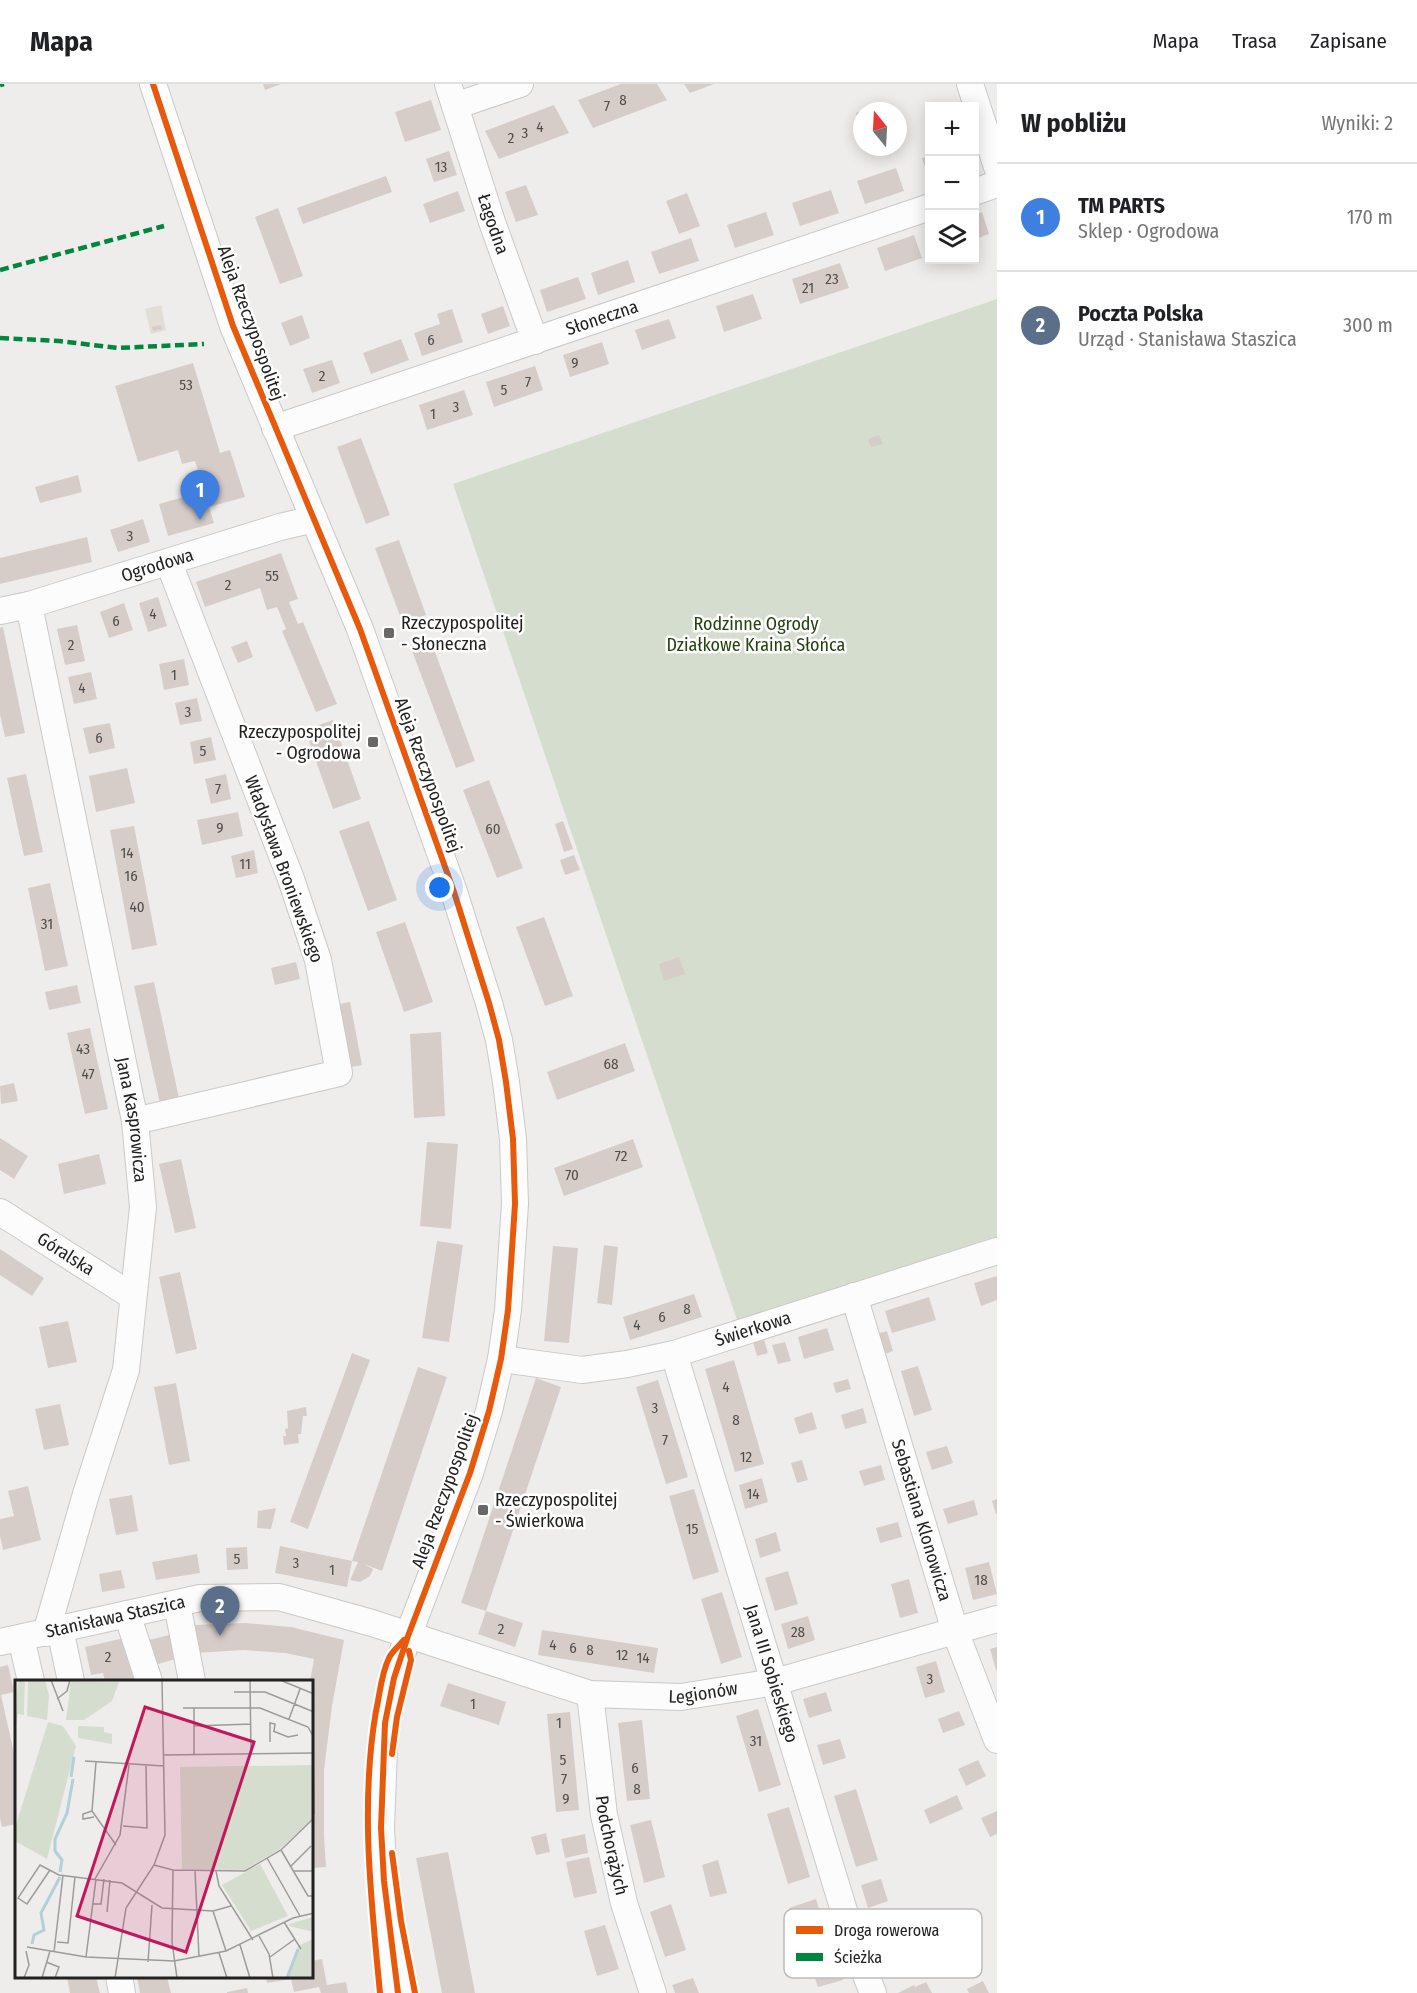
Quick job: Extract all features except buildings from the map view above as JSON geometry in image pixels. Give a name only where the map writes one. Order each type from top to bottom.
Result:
[{"type":"street","name":"Aleja Rzeczypospolitej","points":[[153,84],[233,326],[360,629],[454,892],[499,1040],[513,1139],[515,1204],[508,1310],[501,1359],[489,1412],[470,1473],[394,1678],[385,1723],[381,1796],[384,1881],[398,1993]]},
{"type":"street","points":[[452,95],[520,84]]},
{"type":"street","points":[[970,84],[997,167]]},
{"type":"street","name":"Łagodna","points":[[452,95],[492,222],[535,341]]},
{"type":"street","points":[[979,191],[997,184]]},
{"type":"street","name":"Słoneczna","points":[[275,428],[925,209]]},
{"type":"street","name":"Ogrodowa","points":[[0,611],[29,605],[280,527],[314,519]]},
{"type":"street","name":"Władysława Broniewskiego","points":[[135,1121],[339,1073],[318,960],[294,889],[169,563]]},
{"type":"street","name":"Jana Kasprowicza","points":[[29,605],[135,1121],[143,1207],[126,1370],[86,1494],[32,1636]]},
{"type":"street","name":"Góralska","points":[[0,1212],[132,1296]]},
{"type":"street","name":"Świerkowa","points":[[501,1359],[582,1370],[674,1354],[997,1251]]},
{"type":"street","name":"Sebastiana Klonowicza","points":[[854,1296],[955,1631],[997,1740]]},
{"type":"street","name":"Jana III Sobieskiego","points":[[674,1354],[843,1909]]},
{"type":"street","name":"Stanisława Staszica","points":[[32,1636],[200,1599],[279,1597],[372,1623],[408,1636]]},
{"type":"street","points":[[177,1604],[192,1680]]},
{"type":"street","points":[[127,1614],[149,1680]]},
{"type":"street","name":"Legionów","points":[[408,1636],[590,1694],[681,1697],[774,1682],[997,1619]]},
{"type":"street","points":[[31,1680],[32,1636]]},
{"type":"street","points":[[32,1636],[70,1680]]},
{"type":"street","name":"Podchorążych","points":[[590,1694],[604,1815],[624,1903],[653,1993]]},
{"type":"street","points":[[119,1978],[122,1993]]},
{"type":"street","name":"Jana III Sobieskiego","points":[[867,1978],[873,1993]]},
{"type":"shaded area","points":[[161,305],[166,330],[151,334],[145,309]]},
{"type":"green space","name":"Rodzinne Ogrody Działkowe Kraina Słońca","points":[[997,299],[997,1244],[738,1323],[453,484]]},
{"type":"marked path","points":[[0,85],[4,84]]},
{"type":"marked path","points":[[0,270],[164,226]]},
{"type":"marked path","points":[[0,338],[59,341],[118,348],[204,344]]},
{"type":"cycle path","points":[[153,84],[233,326],[360,629],[454,892],[489,1003],[499,1040],[506,1082],[513,1139],[515,1204],[508,1310],[501,1359],[489,1411],[470,1473],[394,1678],[385,1723],[381,1828],[384,1881],[398,1993]]},
{"type":"cycle path","points":[[380,1993],[369,1852],[371,1746],[386,1664],[390,1655],[404,1640]]},
{"type":"cycle path","points":[[392,1754],[397,1717],[411,1660],[409,1651]]},
{"type":"cycle path","points":[[392,1853],[401,1921],[415,1993]]},
{"type":"place","name":"TM PARTS","points":[[200,520]]},
{"type":"place","name":"Rzeczypospolitej - Słoneczna","points":[[389,633]]},
{"type":"place","name":"Rzeczypospolitej - Ogrodowa","points":[[373,742]]},
{"type":"place","name":"Rzeczypospolitej - Świerkowa","points":[[483,1510]]},
{"type":"place","name":"Poczta Polska","points":[[220,1636]]}]
